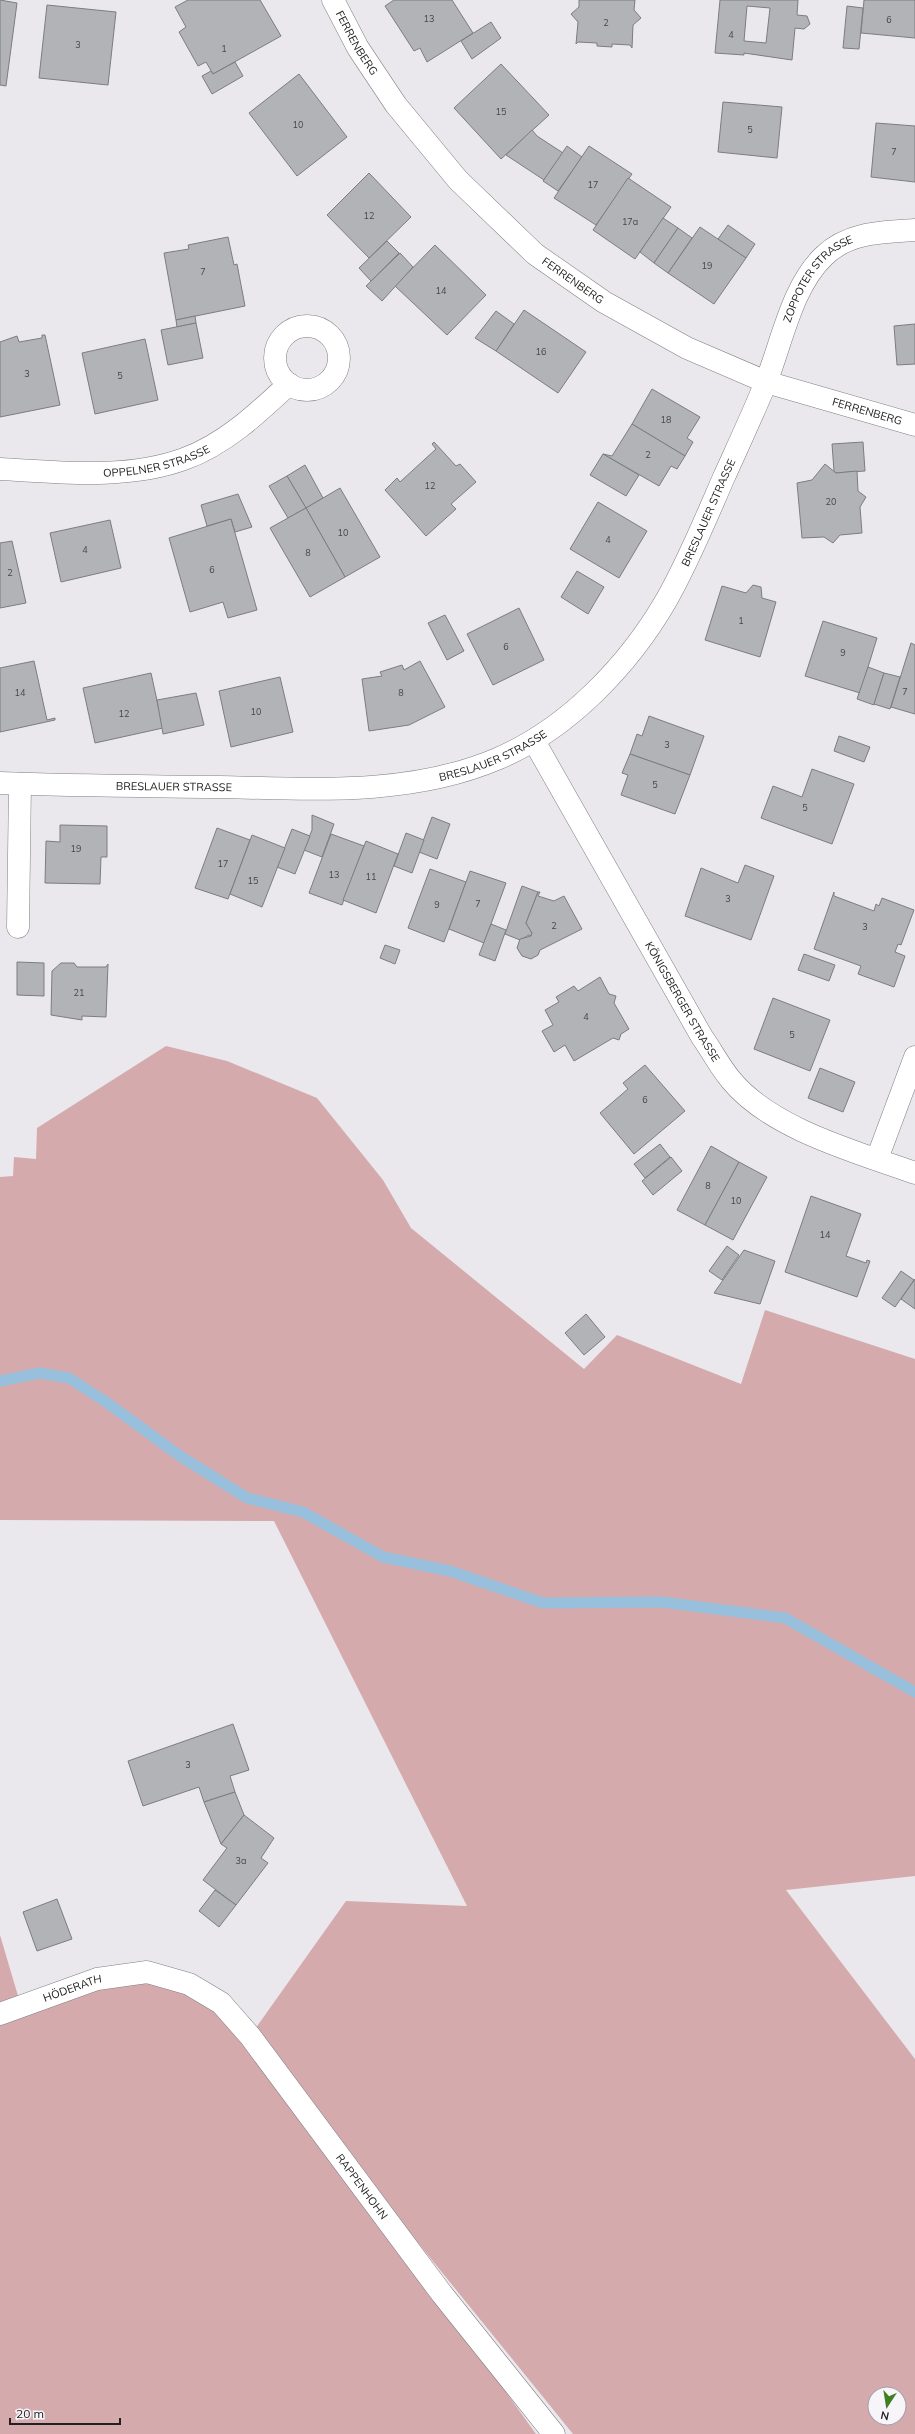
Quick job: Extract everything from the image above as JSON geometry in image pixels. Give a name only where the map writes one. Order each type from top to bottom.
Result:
[{"type":"street","name":"FERRENBERG","points":[[332,0],[358,48],[396,105],[458,180],[535,254],[611,306],[686,348],[766,382],[915,425]]},
{"type":"street","name":"ZOPPOTER STRASSE","points":[[766,382],[804,280],[824,255],[847,240],[875,232],[915,230]]},
{"type":"street","name":"BRESLAUER STRASSE","points":[[18,927],[10,784],[348,789],[398,784],[453,774],[496,760],[534,741],[590,697],[635,646],[666,600],[694,547],[766,382]]},
{"type":"street","name":"OPPELNER STRASSE","points":[[0,469],[89,473],[132,470],[184,459],[224,438],[257,413],[289,384]]},
{"type":"street","name":"KÖNIGSBERGER STRASSE","points":[[534,741],[702,1037],[732,1080],[756,1102],[800,1131],[915,1172]]},
{"type":"street","points":[[877,1159],[915,1057]]},
{"type":"street","name":"HÖDERATH","points":[[0,2014],[97,1979],[147,1972]]},
{"type":"street","name":"RAPPENHOHN","points":[[147,1972],[189,1984],[221,2003],[250,2036],[442,2294],[554,2434]]},
{"type":"shaded area","points":[[166,1046],[227,1061],[317,1098],[383,1180],[411,1228],[584,1369],[617,1335],[741,1384],[765,1310],[915,1359],[915,1876],[786,1890],[915,2059],[915,2434],[573,2434],[256,2043],[536,2434],[0,2434],[0,1935],[21,2006],[97,1979],[189,1984],[250,2036],[346,1901],[467,1906],[274,1521],[0,1520],[0,1177],[13,1176],[14,1157],[36,1159],[37,1128]]},
{"type":"building","points":[[0,0],[17,3],[6,86],[0,85]]},
{"type":"building","points":[[188,0],[260,0],[281,36],[213,74],[206,62],[198,66],[179,32],[186,27],[175,7]]},
{"type":"building","points":[[394,0],[452,0],[473,33],[427,62],[420,48],[414,51],[385,6]]},
{"type":"building","points":[[579,0],[635,0],[634,10],[641,18],[633,25],[632,48],[630,45],[612,44],[612,47],[597,46],[597,43],[578,42],[576,44],[578,22],[571,14],[579,7]]},
{"type":"building","points":[[720,0],[798,0],[797,15],[807,16],[810,24],[804,29],[795,28],[792,60],[744,53],[744,55],[715,53]],"holes":[[[747,6],[770,8],[766,43],[744,41]]]},
{"type":"building","points":[[864,0],[915,0],[915,38],[861,33]]},
{"type":"building","points":[[47,5],[116,12],[108,85],[39,78]]},
{"type":"building","points":[[847,6],[863,8],[859,49],[843,48]]},
{"type":"building","points":[[491,22],[501,38],[472,59],[461,41]]},
{"type":"building","points":[[235,62],[243,76],[212,94],[202,76],[211,71],[213,74]]},
{"type":"building","points":[[501,64],[549,115],[501,159],[454,108]]},
{"type":"building","points":[[299,74],[347,137],[297,176],[249,113]]},
{"type":"building","points":[[723,102],[782,107],[777,158],[718,152]]},
{"type":"building","points":[[876,123],[915,126],[915,182],[871,177]]},
{"type":"building","points":[[532,130],[537,136],[563,153],[544,180],[506,155]]},
{"type":"building","points":[[567,146],[582,157],[558,191],[543,181]]},
{"type":"building","points":[[589,146],[632,174],[596,225],[554,198]]},
{"type":"building","points":[[369,173],[411,217],[369,258],[327,215]]},
{"type":"building","points":[[628,178],[671,207],[635,259],[593,230]]},
{"type":"building","points":[[663,218],[678,228],[654,263],[640,252]]},
{"type":"building","points":[[728,225],[755,244],[746,258],[718,239]]},
{"type":"building","points":[[700,227],[746,258],[714,304],[668,273]]},
{"type":"building","points":[[678,228],[692,238],[668,273],[654,263]]},
{"type":"building","points":[[228,237],[234,265],[237,264],[245,306],[176,320],[164,253],[189,249],[188,245]]},
{"type":"building","points":[[387,241],[399,253],[371,281],[359,268]]},
{"type":"building","points":[[435,245],[486,295],[447,335],[395,286]]},
{"type":"building","points":[[400,253],[413,267],[382,301],[366,286]]},
{"type":"building","points":[[524,310],[586,352],[558,393],[496,351]]},
{"type":"building","points":[[496,311],[514,324],[496,351],[475,338]]},
{"type":"building","points":[[195,316],[196,323],[177,327],[176,320]]},
{"type":"building","points":[[196,323],[203,358],[168,365],[161,330]]},
{"type":"building","points":[[915,324],[915,364],[897,365],[894,326]]},
{"type":"building","points":[[42,335],[45,335],[60,405],[0,417],[0,342],[17,336],[19,342],[42,338]]},
{"type":"building","points":[[145,339],[158,400],[95,414],[82,353]]},
{"type":"building","points":[[652,389],[700,417],[687,438],[693,442],[685,456],[632,424]]},
{"type":"building","points":[[632,424],[685,456],[677,469],[671,466],[659,486],[603,454],[612,456]]},
{"type":"building","points":[[434,442],[456,466],[460,464],[476,482],[451,504],[456,509],[426,536],[385,490],[397,478],[400,482],[436,449],[432,444]]},
{"type":"building","points":[[863,442],[865,471],[836,473],[834,471],[832,444]]},
{"type":"building","points":[[603,454],[639,475],[626,496],[590,475]]},
{"type":"building","points":[[825,464],[836,473],[857,471],[858,491],[866,497],[860,507],[862,533],[840,535],[833,543],[824,537],[802,538],[797,483],[812,480]]},
{"type":"building","points":[[305,465],[323,498],[306,508],[287,476]]},
{"type":"building","points":[[287,476],[306,508],[288,518],[269,486]]},
{"type":"building","points":[[340,488],[380,557],[345,577],[306,508]]},
{"type":"building","points":[[238,494],[252,527],[235,532],[231,519],[207,526],[201,505]]},
{"type":"building","points":[[598,502],[647,531],[619,578],[570,549]]},
{"type":"building","points":[[306,508],[345,577],[310,597],[270,528]]},
{"type":"building","points":[[231,519],[257,610],[228,618],[223,602],[190,612],[169,538]]},
{"type":"building","points":[[110,520],[121,568],[61,582],[50,533]]},
{"type":"building","points":[[12,541],[26,603],[0,608],[0,543]]},
{"type":"building","points":[[577,571],[604,587],[588,614],[561,597]]},
{"type":"building","points":[[753,585],[761,587],[762,598],[776,602],[760,657],[705,640],[722,586],[746,593]]},
{"type":"building","points":[[519,608],[544,660],[493,685],[467,634]]},
{"type":"building","points":[[445,615],[464,651],[447,660],[428,623]]},
{"type":"building","points":[[823,621],[877,638],[860,693],[805,676]]},
{"type":"building","points":[[911,643],[915,645],[915,714],[891,707]]},
{"type":"building","points":[[34,661],[47,720],[55,718],[55,720],[0,732],[0,668]]},
{"type":"building","points":[[420,661],[445,707],[409,725],[369,731],[362,679],[382,676],[380,672],[402,665],[404,670]]},
{"type":"building","points":[[868,667],[884,673],[874,705],[857,699]]},
{"type":"building","points":[[151,673],[163,728],[95,743],[83,688]]},
{"type":"building","points":[[884,673],[900,677],[890,709],[874,704]]},
{"type":"building","points":[[280,677],[293,732],[231,747],[219,691]]},
{"type":"building","points":[[196,693],[204,725],[163,734],[157,700]]},
{"type":"building","points":[[649,716],[704,736],[690,775],[630,754],[637,734],[642,736]]},
{"type":"building","points":[[839,736],[870,747],[864,762],[834,751]]},
{"type":"building","points":[[630,754],[690,775],[675,814],[621,795],[628,775],[622,773]]},
{"type":"building","points":[[812,769],[854,784],[832,844],[761,818],[773,786],[802,797]]},
{"type":"building","points":[[312,815],[334,824],[322,857],[304,850],[312,830]]},
{"type":"building","points":[[432,817],[450,824],[437,859],[419,852]]},
{"type":"building","points":[[60,825],[107,826],[107,857],[101,857],[100,884],[45,883],[46,841],[60,842]]},
{"type":"building","points":[[217,828],[250,840],[228,899],[195,888]]},
{"type":"building","points":[[292,829],[310,836],[295,874],[277,867]]},
{"type":"building","points":[[406,833],[424,840],[412,873],[394,866]]},
{"type":"building","points":[[331,834],[364,846],[342,905],[309,893]]},
{"type":"building","points":[[252,835],[285,848],[262,907],[230,894]]},
{"type":"building","points":[[366,841],[398,854],[376,913],[343,900]]},
{"type":"building","points":[[745,865],[774,876],[751,940],[685,916],[701,868],[738,883]]},
{"type":"building","points":[[430,869],[466,882],[444,942],[408,928]]},
{"type":"building","points":[[470,871],[506,883],[484,943],[449,929]]},
{"type":"building","points":[[522,886],[538,892],[526,923],[532,933],[531,936],[529,935],[520,940],[505,934]]},
{"type":"building","points":[[538,892],[540,892],[538,896],[554,901],[564,896],[582,929],[540,950],[538,955],[531,959],[522,956],[517,948],[520,939],[531,936],[532,933],[526,923]]},
{"type":"building","points":[[834,892],[834,896],[874,911],[876,904],[879,906],[882,898],[914,910],[901,945],[898,944],[895,952],[905,956],[894,987],[858,974],[861,966],[814,949]]},
{"type":"building","points":[[491,924],[506,930],[495,961],[479,955]]},
{"type":"building","points":[[385,945],[400,950],[395,964],[380,958]]},
{"type":"building","points":[[804,954],[835,965],[829,981],[798,970]]},
{"type":"building","points":[[17,962],[44,963],[44,996],[17,995]]},
{"type":"building","points":[[61,963],[74,963],[77,967],[106,967],[108,964],[106,1017],[82,1016],[82,1020],[51,1015],[52,971]]},
{"type":"building","points":[[600,977],[609,994],[616,996],[614,1003],[629,1029],[621,1034],[619,1040],[613,1038],[574,1061],[565,1045],[554,1052],[542,1031],[553,1025],[545,1010],[559,1002],[556,997],[574,986],[578,991]]},
{"type":"building","points":[[773,998],[830,1020],[810,1071],[754,1049]]},
{"type":"building","points":[[645,1065],[685,1111],[634,1154],[600,1113],[628,1089],[623,1083]]},
{"type":"building","points":[[820,1068],[855,1082],[843,1112],[808,1098]]},
{"type":"building","points":[[660,1144],[670,1157],[645,1178],[634,1164]]},
{"type":"building","points":[[711,1146],[739,1162],[705,1225],[677,1210]]},
{"type":"building","points":[[671,1157],[682,1171],[653,1195],[642,1181]]},
{"type":"building","points":[[739,1162],[767,1177],[733,1240],[705,1225]]},
{"type":"building","points":[[811,1196],[861,1214],[846,1256],[866,1263],[867,1260],[870,1261],[857,1297],[785,1272]]},
{"type":"building","points":[[727,1246],[739,1255],[722,1280],[709,1271]]},
{"type":"building","points":[[744,1250],[775,1261],[760,1304],[714,1293]]},
{"type":"building","points":[[901,1271],[914,1280],[895,1307],[882,1298]]},
{"type":"building","points":[[915,1279],[915,1309],[901,1299]]},
{"type":"building","points":[[586,1314],[605,1337],[584,1355],[565,1333]]},
{"type":"building","points":[[233,1724],[249,1770],[230,1776],[235,1792],[204,1802],[199,1787],[143,1806],[128,1761]]},
{"type":"building","points":[[235,1792],[244,1815],[221,1844],[204,1802]]},
{"type":"building","points":[[244,1815],[274,1838],[261,1858],[268,1863],[236,1905],[203,1880],[227,1848],[221,1844]]},
{"type":"building","points":[[215,1890],[236,1905],[219,1927],[199,1911]]},
{"type":"building","points":[[57,1899],[72,1939],[37,1951],[23,1912]]},
{"type":"waterway","points":[[0,1381],[39,1373],[69,1378],[106,1402],[180,1456],[247,1498],[303,1512],[383,1557],[450,1571],[543,1603],[662,1602],[785,1618],[915,1692]]}]
